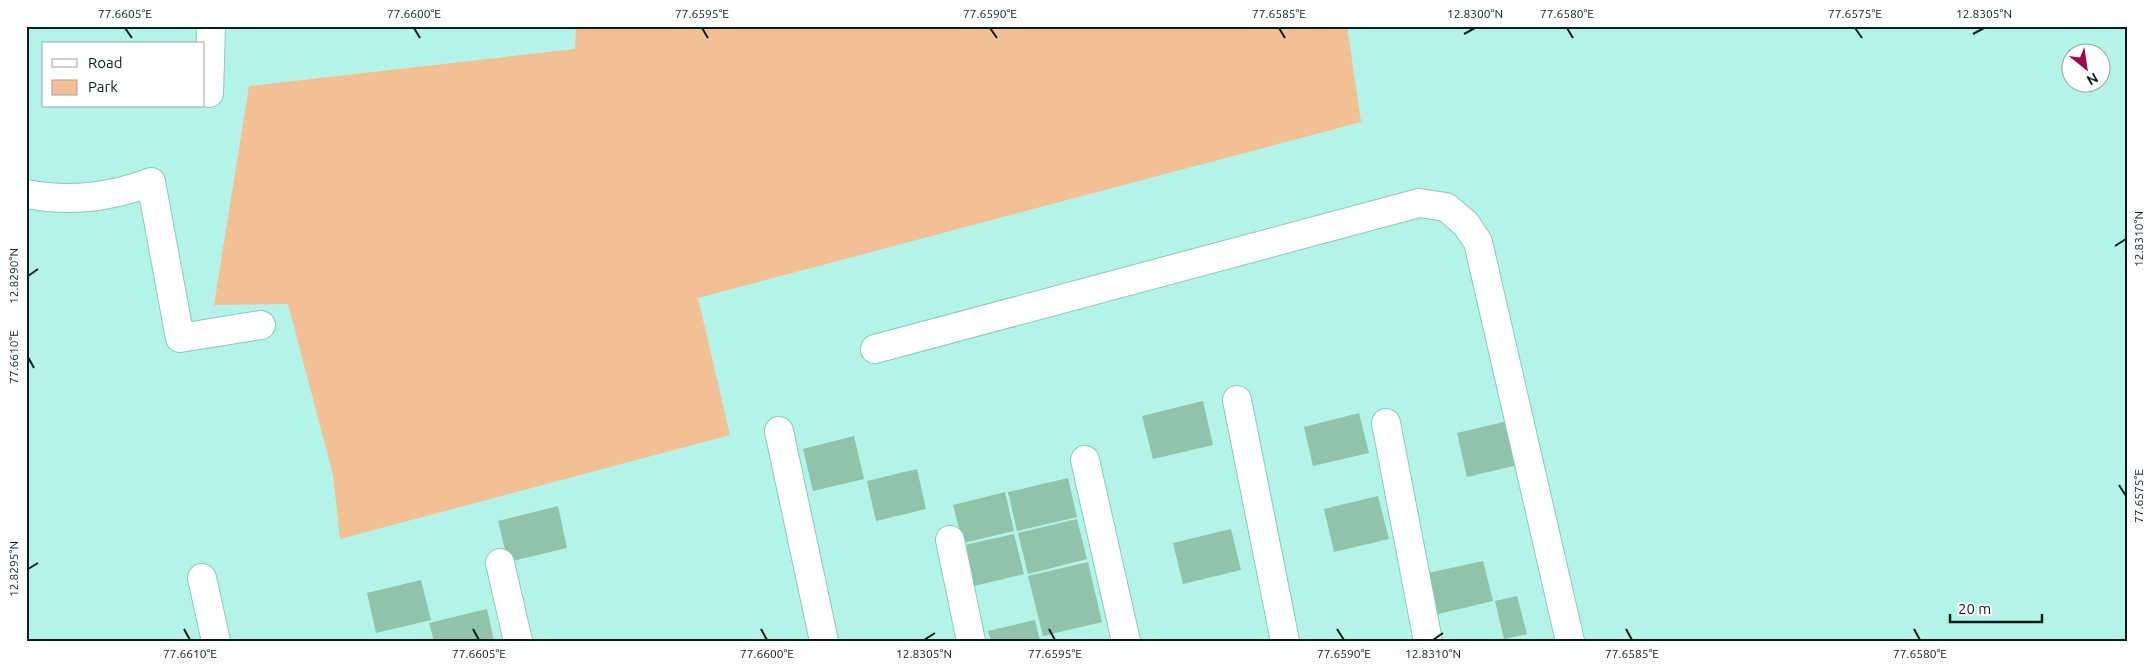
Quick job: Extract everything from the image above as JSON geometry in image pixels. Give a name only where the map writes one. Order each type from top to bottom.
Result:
[{"type":"street","points":[[208,94],[211,26]]},
{"type":"street","points":[[26,194],[47,198],[74,199],[100,197],[127,191],[151,182],[180,338],[262,325]]},
{"type":"street","points":[[875,349],[1420,204],[1446,207],[1466,224],[1478,242],[1570,641]]},
{"type":"street","points":[[1237,400],[1285,641]]},
{"type":"street","points":[[1386,423],[1428,641]]},
{"type":"street","points":[[779,431],[824,641]]},
{"type":"street","points":[[1084,460],[1126,641]]},
{"type":"street","points":[[950,540],[971,641]]},
{"type":"street","points":[[500,563],[518,641]]},
{"type":"street","points":[[202,578],[216,641]]},
{"type":"green space","points":[[576,26],[1347,26],[1361,122],[698,298],[730,435],[340,539],[333,475],[288,304],[214,305],[249,86],[575,49]]},
{"type":"building","points":[[1203,401],[1213,445],[1153,459],[1142,416]]},
{"type":"building","points":[[1359,413],[1369,453],[1313,466],[1304,427]]},
{"type":"building","points":[[1512,420],[1522,464],[1467,477],[1457,433]]},
{"type":"building","points":[[854,436],[864,479],[813,491],[803,449]]},
{"type":"building","points":[[917,469],[926,509],[876,521],[867,481]]},
{"type":"building","points":[[1068,478],[1077,517],[1017,531],[1008,492]]},
{"type":"building","points":[[1005,492],[1014,531],[963,543],[953,505]]},
{"type":"building","points":[[1378,496],[1389,539],[1334,552],[1324,509]]},
{"type":"building","points":[[558,506],[567,548],[508,562],[498,521]]},
{"type":"building","points":[[1077,519],[1087,559],[1028,574],[1018,533]]},
{"type":"building","points":[[1231,529],[1241,570],[1183,584],[1173,543]]},
{"type":"building","points":[[1014,534],[1024,574],[974,586],[965,545]]},
{"type":"building","points":[[1483,561],[1493,601],[1438,614],[1428,573]]},
{"type":"building","points":[[1088,562],[1102,622],[1043,636],[1028,576]]},
{"type":"building","points":[[421,580],[431,620],[376,633],[367,593]]},
{"type":"building","points":[[1517,596],[1527,634],[1504,639],[1495,601]]},
{"type":"building","points":[[487,609],[494,641],[434,641],[429,623]]},
{"type":"building","points":[[1035,620],[1040,641],[991,641],[988,631]]}]
